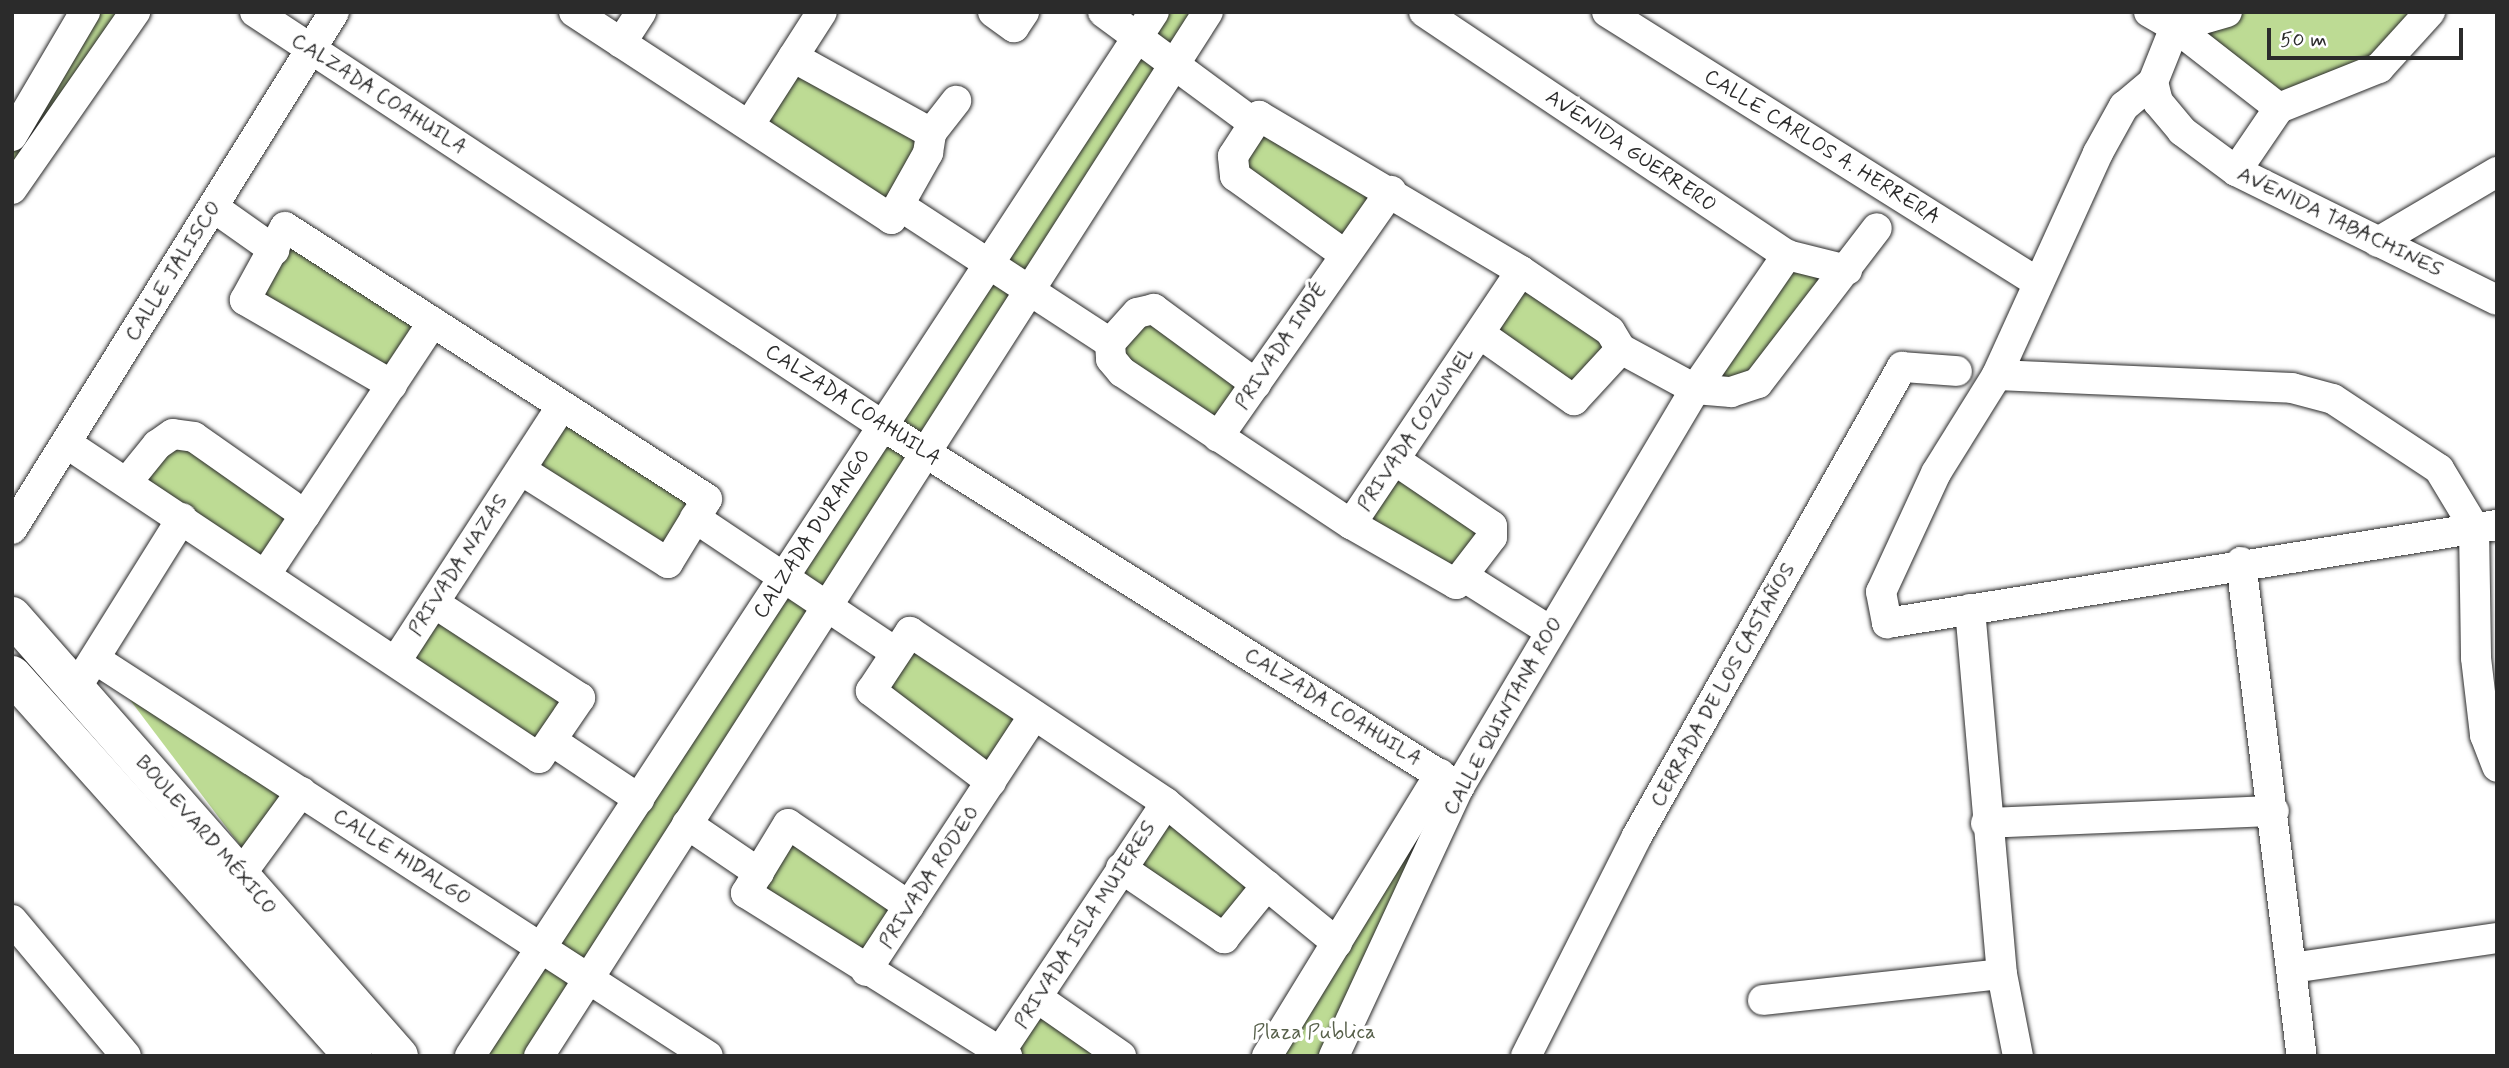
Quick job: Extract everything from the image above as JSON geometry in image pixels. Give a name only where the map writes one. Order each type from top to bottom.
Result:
[{"type":"main road","name":"BOULEVARD MÉXICO","points":[[12,616],[85,674],[241,874],[399,1056]]},
{"type":"main road","name":"BOULEVARD MÉXICO","points":[[12,675],[353,1056]]},
{"type":"street","points":[[12,136],[85,12]]},
{"type":"street","points":[[12,189],[135,12]]},
{"type":"street","name":"CALZADA COAHUILA","points":[[255,12],[883,426],[1450,780]]},
{"type":"street","name":"CALLE JALISCO","points":[[12,529],[334,12]]},
{"type":"street","points":[[574,12],[750,124],[891,219],[900,206],[931,133],[956,101]]},
{"type":"street","points":[[621,43],[641,12]]},
{"type":"street","points":[[750,124],[822,12]]},
{"type":"street","points":[[993,12],[1014,27],[1024,12]]},
{"type":"street","points":[[1103,12],[1147,24],[1176,62],[1251,121]]},
{"type":"street","points":[[539,1056],[1208,12]]},
{"type":"street","name":"AVENIDA GUERRERO","points":[[1424,12],[1787,255],[1847,270]]},
{"type":"street","name":"CALLE CARLOS A. HERRERA","points":[[1607,12],[2037,282]]},
{"type":"street","points":[[2149,12],[2175,27],[2279,108]]},
{"type":"street","points":[[2175,27],[2227,12]]},
{"type":"street","points":[[2236,172],[2279,108],[2379,68],[2430,12]]},
{"type":"street","name":"CALZADA DURANGO","points":[[470,1056],[1147,24]]},
{"type":"street","points":[[2175,27],[2153,82],[2124,107],[2037,282],[1997,375],[1936,473],[1881,592],[1887,622],[2241,562],[2485,526]]},
{"type":"street","points":[[793,57],[931,133]]},
{"type":"street","name":"AVENIDA TABACHINES","points":[[2153,82],[2166,115],[2236,172],[2497,300]]},
{"type":"street","points":[[1344,254],[1235,176],[1233,156],[1251,121],[1263,117],[1391,191],[1521,271],[1610,331],[1621,349],[1695,389],[1731,393],[1758,383],[1877,228]]},
{"type":"street","points":[[2378,242],[2497,172]]},
{"type":"street","name":"PRIVADA INDÉ","points":[[1218,437],[1344,254],[1391,191]]},
{"type":"street","points":[[900,206],[991,262],[1110,343]]},
{"type":"street","points":[[213,207],[274,250]]},
{"type":"street","points":[[392,385],[246,300],[285,227],[707,499],[668,563],[521,470]]},
{"type":"street","name":"CALLE QUINTANA ROO","points":[[1267,1056],[1337,943],[1550,631],[1695,389],[1787,255]]},
{"type":"street","name":"PRIVADA COZUMEL","points":[[1352,524],[1521,271]]},
{"type":"street","points":[[1256,384],[1154,309],[1137,313],[1110,343],[1111,359],[1122,372],[1218,437],[1446,583],[1466,578],[1492,537],[1492,526],[1395,460]]},
{"type":"street","points":[[266,574],[433,322]]},
{"type":"street","name":"PRIVADA COZUMEL","points":[[1480,334],[1574,400],[1621,349]]},
{"type":"street","name":"CERRADA DE LOS CASTAÑOS","points":[[1526,1056],[1637,836],[1902,367],[1957,371]]},
{"type":"street","points":[[1997,375],[2244,384],[2333,399],[2439,469],[2485,526],[2476,658],[2485,735],[2497,767]]},
{"type":"street","name":"PRIVADA NAZAS","points":[[396,661],[561,407]]},
{"type":"street","points":[[127,482],[157,445],[173,434],[194,437],[306,515]]},
{"type":"street","points":[[66,443],[539,758],[580,698],[434,603]]},
{"type":"street","points":[[85,674],[182,518]]},
{"type":"street","points":[[695,518],[892,650],[910,632],[1166,803]]},
{"type":"street","points":[[2241,562],[2274,811],[2302,1056]]},
{"type":"street","points":[[1466,578],[1550,631]]},
{"type":"street","points":[[1970,609],[1986,823],[2002,974],[2018,1056]]},
{"type":"street","name":"PRIVADA RODEO","points":[[892,650],[870,691],[991,782]]},
{"type":"street","name":"CALLE HIDALGO","points":[[85,674],[301,792],[708,1056]]},
{"type":"street","name":"PRIVADA RODEO","points":[[866,971],[1034,715]]},
{"type":"street","points":[[552,741],[639,799]]},
{"type":"street","name":"CALLE QUINTANA ROO","points":[[1334,1056],[1450,780]]},
{"type":"street","points":[[241,874],[301,792]]},
{"type":"street","name":"PRIVADA ISLA MUJERES","points":[[1004,1054],[1121,868],[1166,803],[1337,943]]},
{"type":"street","points":[[1986,823],[2274,811]]},
{"type":"street","points":[[687,824],[758,873]]},
{"type":"street","points":[[909,906],[788,824],[746,893],[866,971],[1004,1054]]},
{"type":"street","points":[[1121,868],[1224,938],[1267,885]]},
{"type":"street","points":[[14,924],[116,1052]]},
{"type":"street","points":[[2292,968],[2497,938]]},
{"type":"street","points":[[1763,1000],[2002,974]]},
{"type":"street","points":[[1039,999],[1121,1056]]},
{"type":"green space","points":[[89,12],[130,12],[12,184],[12,142]]},
{"type":"green space","points":[[1162,12],[1202,12],[532,1056],[478,1056]]},
{"type":"green space","points":[[2231,12],[2430,12],[2409,42],[2279,108],[2175,27]]},
{"type":"green space","points":[[794,60],[929,133],[890,213],[755,122]]},
{"type":"green space","points":[[1263,120],[1385,193],[1343,247],[1240,174]]},
{"type":"green space","points":[[288,234],[426,324],[388,383],[250,293]]},
{"type":"green space","points":[[1790,259],[1843,272],[1757,379],[1702,386]]},
{"type":"green space","points":[[1522,280],[1619,348],[1585,396],[1488,328]]},
{"type":"green space","points":[[1145,310],[1251,385],[1219,431],[1112,357]]},
{"type":"green space","points":[[564,413],[702,499],[666,557],[528,471]]},
{"type":"green space","points":[[191,442],[298,517],[266,567],[142,481],[170,446]]},
{"type":"green space","points":[[1398,469],[1484,529],[1449,579],[1363,519]]},
{"type":"green space","points":[[434,605],[577,698],[541,753],[398,660]]},
{"type":"green space","points":[[909,635],[1030,717],[994,771],[873,689]]},
{"type":"green space","points":[[118,684],[293,793],[248,856]]},
{"type":"green space","name":"Plaza Publica","points":[[1441,782],[1452,789],[1327,1056],[1274,1056]]},
{"type":"green space","points":[[1167,807],[1263,885],[1227,932],[1125,868]]},
{"type":"green space","points":[[788,829],[905,905],[865,967],[748,891]]},
{"type":"green space","points":[[1038,1000],[1119,1056],[1010,1056]]}]
